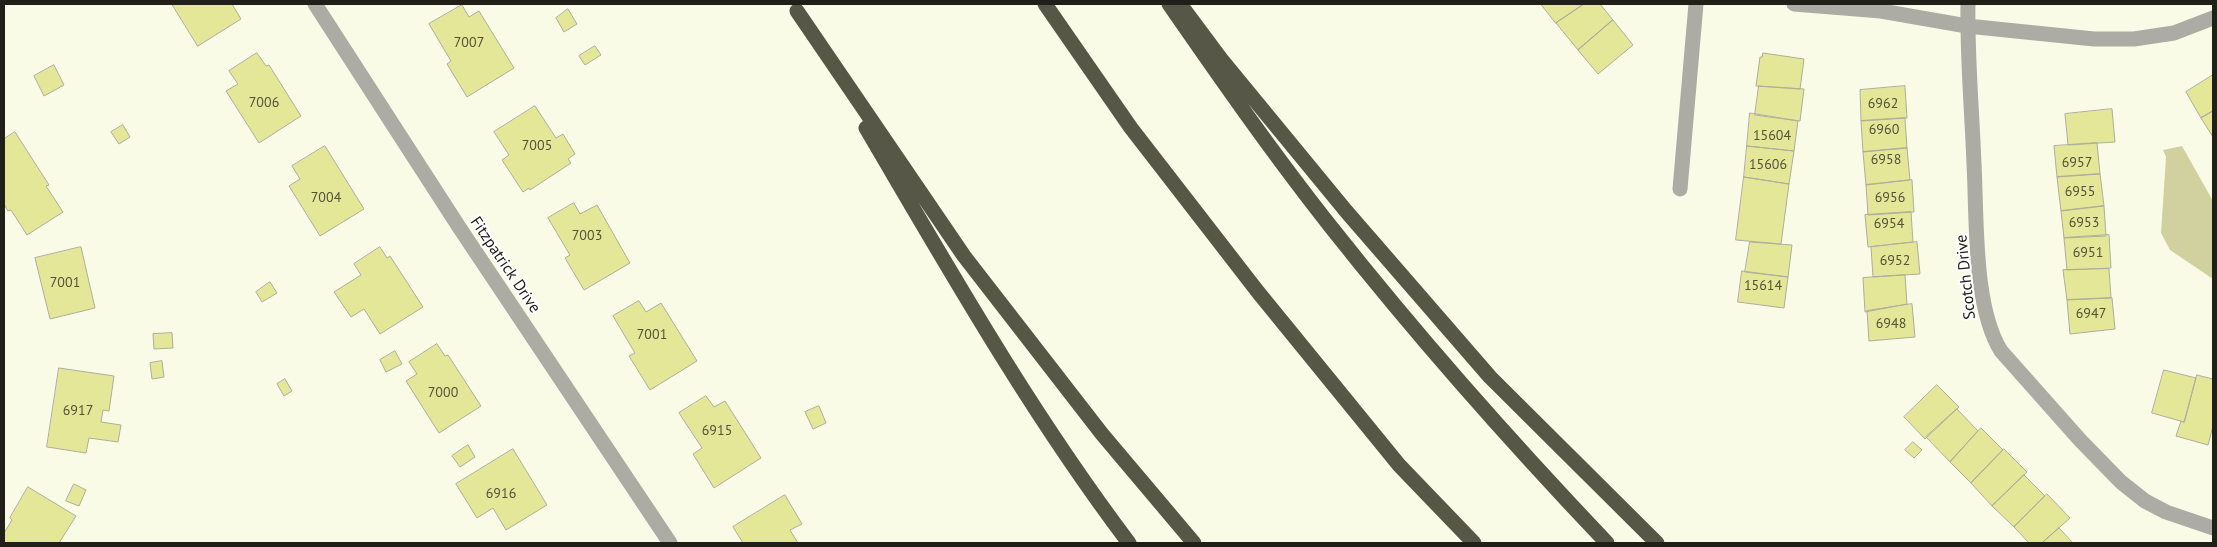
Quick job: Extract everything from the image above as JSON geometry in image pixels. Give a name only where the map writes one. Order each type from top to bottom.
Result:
[{"type":"highway","points":[[1045,4],[1131,128],[1258,292],[1399,465],[1474,543]]},
{"type":"highway","points":[[1169,4],[1212,66],[1330,226],[1470,396],[1607,543]]},
{"type":"highway","points":[[1180,4],[1221,58],[1346,211],[1490,377],[1657,543]]},
{"type":"highway","points":[[795,8],[986,333],[1090,493],[1129,543]]},
{"type":"highway","points":[[795,8],[964,256],[1102,434],[1194,543]]},
{"type":"street","name":"Fitzpatrick Drive","points":[[315,4],[459,227],[670,543]]},
{"type":"street","points":[[1680,189],[1696,4]]},
{"type":"street","points":[[1794,4],[1880,11],[1968,26],[2094,39],[2134,39],[2174,34],[2213,18]]},
{"type":"street","name":"Scotch Drive","points":[[1968,4],[1983,303],[1993,338],[2001,351],[2074,433],[2121,482],[2144,501],[2166,512],[2213,528]]},
{"type":"green space","points":[[2182,146],[2213,201],[2213,279],[2170,250],[2161,233],[2166,157],[2163,150]]},
{"type":"building","points":[[172,4],[232,4],[241,19],[198,46]]},
{"type":"building","points":[[1541,4],[1584,4],[1556,23]]},
{"type":"building","points":[[1584,4],[1600,4],[1613,20],[1578,50],[1556,23]]},
{"type":"building","points":[[462,5],[469,17],[479,11],[514,68],[467,97],[447,64],[451,61],[429,24]]},
{"type":"building","points":[[568,9],[577,24],[564,32],[556,18]]},
{"type":"building","points":[[1613,20],[1633,45],[1598,74],[1578,50]]},
{"type":"building","points":[[595,46],[601,55],[585,65],[579,56]]},
{"type":"building","points":[[257,53],[266,66],[269,65],[301,116],[259,143],[226,91],[238,84],[229,71]]},
{"type":"building","points":[[1763,53],[1804,59],[1800,89],[1756,86],[1760,57],[1762,57]]},
{"type":"building","points":[[54,65],[64,85],[44,96],[34,76]]},
{"type":"building","points":[[2213,75],[2213,111],[2201,118],[2186,92]]},
{"type":"building","points":[[1759,86],[1804,89],[1800,121],[1755,115]]},
{"type":"building","points":[[1905,86],[1907,118],[1861,121],[1860,90]]},
{"type":"building","points":[[535,106],[556,138],[563,134],[575,154],[568,159],[571,163],[530,190],[529,188],[523,192],[502,160],[509,155],[494,132]]},
{"type":"building","points":[[2112,109],[2115,142],[2068,145],[2065,114]]},
{"type":"building","points":[[2213,111],[2213,137],[2201,118]]},
{"type":"building","points":[[1750,113],[1798,121],[1794,151],[1747,146]]},
{"type":"building","points":[[1905,118],[1907,148],[1863,152],[1861,121]]},
{"type":"building","points":[[123,125],[130,137],[119,144],[111,132]]},
{"type":"building","points":[[15,132],[49,185],[46,186],[63,212],[27,235],[11,210],[8,211],[4,204],[4,139]]},
{"type":"building","points":[[2097,143],[2100,174],[2057,177],[2054,146]]},
{"type":"building","points":[[325,146],[364,209],[320,236],[289,186],[300,179],[292,166]]},
{"type":"building","points":[[1747,146],[1794,151],[1789,184],[1744,177]]},
{"type":"building","points":[[1907,148],[1910,180],[1866,185],[1863,152]]},
{"type":"building","points":[[2100,174],[2104,206],[2061,211],[2057,177]]},
{"type":"building","points":[[1744,177],[1789,184],[1781,244],[1736,240]]},
{"type":"building","points":[[1912,180],[1914,212],[1868,215],[1866,185]]},
{"type":"building","points":[[574,203],[580,214],[597,205],[630,263],[584,290],[565,258],[570,255],[548,218]]},
{"type":"building","points":[[2104,206],[2106,236],[2064,238],[2061,211]]},
{"type":"building","points":[[1911,212],[1913,242],[1868,247],[1865,215]]},
{"type":"building","points":[[2109,235],[2111,268],[2067,270],[2064,238]]},
{"type":"building","points":[[1750,242],[1792,245],[1788,277],[1745,272]]},
{"type":"building","points":[[1917,242],[1920,274],[1873,277],[1871,247]]},
{"type":"building","points":[[81,247],[95,308],[50,319],[35,258]]},
{"type":"building","points":[[380,247],[387,258],[390,256],[423,307],[380,334],[364,309],[351,317],[334,292],[361,275],[354,264]]},
{"type":"building","points":[[2109,269],[2111,298],[2067,300],[2063,270]]},
{"type":"building","points":[[1742,271],[1788,277],[1784,308],[1738,302]]},
{"type":"building","points":[[1905,275],[1907,304],[1865,312],[1863,278]]},
{"type":"building","points":[[270,282],[277,293],[262,302],[256,292]]},
{"type":"building","points":[[2112,298],[2115,329],[2070,334],[2067,300]]},
{"type":"building","points":[[639,301],[646,312],[661,303],[697,361],[650,390],[629,356],[635,353],[613,316]]},
{"type":"building","points":[[1912,304],[1915,337],[1869,341],[1867,311]]},
{"type":"building","points":[[172,333],[173,348],[154,349],[153,334]]},
{"type":"building","points":[[437,344],[445,356],[448,355],[481,406],[439,433],[406,381],[417,374],[409,362]]},
{"type":"building","points":[[395,351],[402,364],[386,372],[380,360]]},
{"type":"building","points":[[162,361],[164,377],[152,379],[150,363]]},
{"type":"building","points":[[59,368],[114,376],[109,411],[103,410],[101,422],[121,425],[118,442],[89,438],[86,453],[47,447]]},
{"type":"building","points":[[2164,370],[2196,378],[2184,422],[2152,413]]},
{"type":"building","points":[[2197,375],[2213,379],[2213,426],[2208,445],[2176,436],[2181,421],[2184,422]]},
{"type":"building","points":[[285,379],[292,391],[284,396],[277,384]]},
{"type":"building","points":[[1937,385],[1959,407],[1925,439],[1904,417]]},
{"type":"building","points":[[706,396],[714,407],[725,401],[761,458],[714,488],[693,454],[702,448],[679,413]]},
{"type":"building","points":[[819,406],[826,423],[813,429],[805,412]]},
{"type":"building","points":[[1957,409],[1978,431],[1950,462],[1926,437]]},
{"type":"building","points":[[1981,428],[2003,450],[1971,483],[1950,462]]},
{"type":"building","points":[[1913,442],[1922,450],[1914,458],[1905,450]]},
{"type":"building","points":[[468,445],[475,457],[460,467],[452,456]]},
{"type":"building","points":[[513,449],[547,505],[506,530],[493,508],[477,518],[456,484]]},
{"type":"building","points":[[2004,449],[2027,472],[1992,506],[1971,483]]},
{"type":"building","points":[[2024,475],[2045,496],[2014,527],[1992,506]]},
{"type":"building","points":[[74,484],[86,490],[79,506],[66,501]]},
{"type":"building","points":[[28,487],[76,516],[59,543],[4,543],[4,533],[12,520],[10,518]]},
{"type":"building","points":[[2047,494],[2070,518],[2042,543],[2029,543],[2014,527]]},
{"type":"building","points":[[785,495],[802,524],[790,530],[798,543],[743,543],[733,527]]},
{"type":"building","points":[[2059,528],[2073,543],[2042,543]]}]
